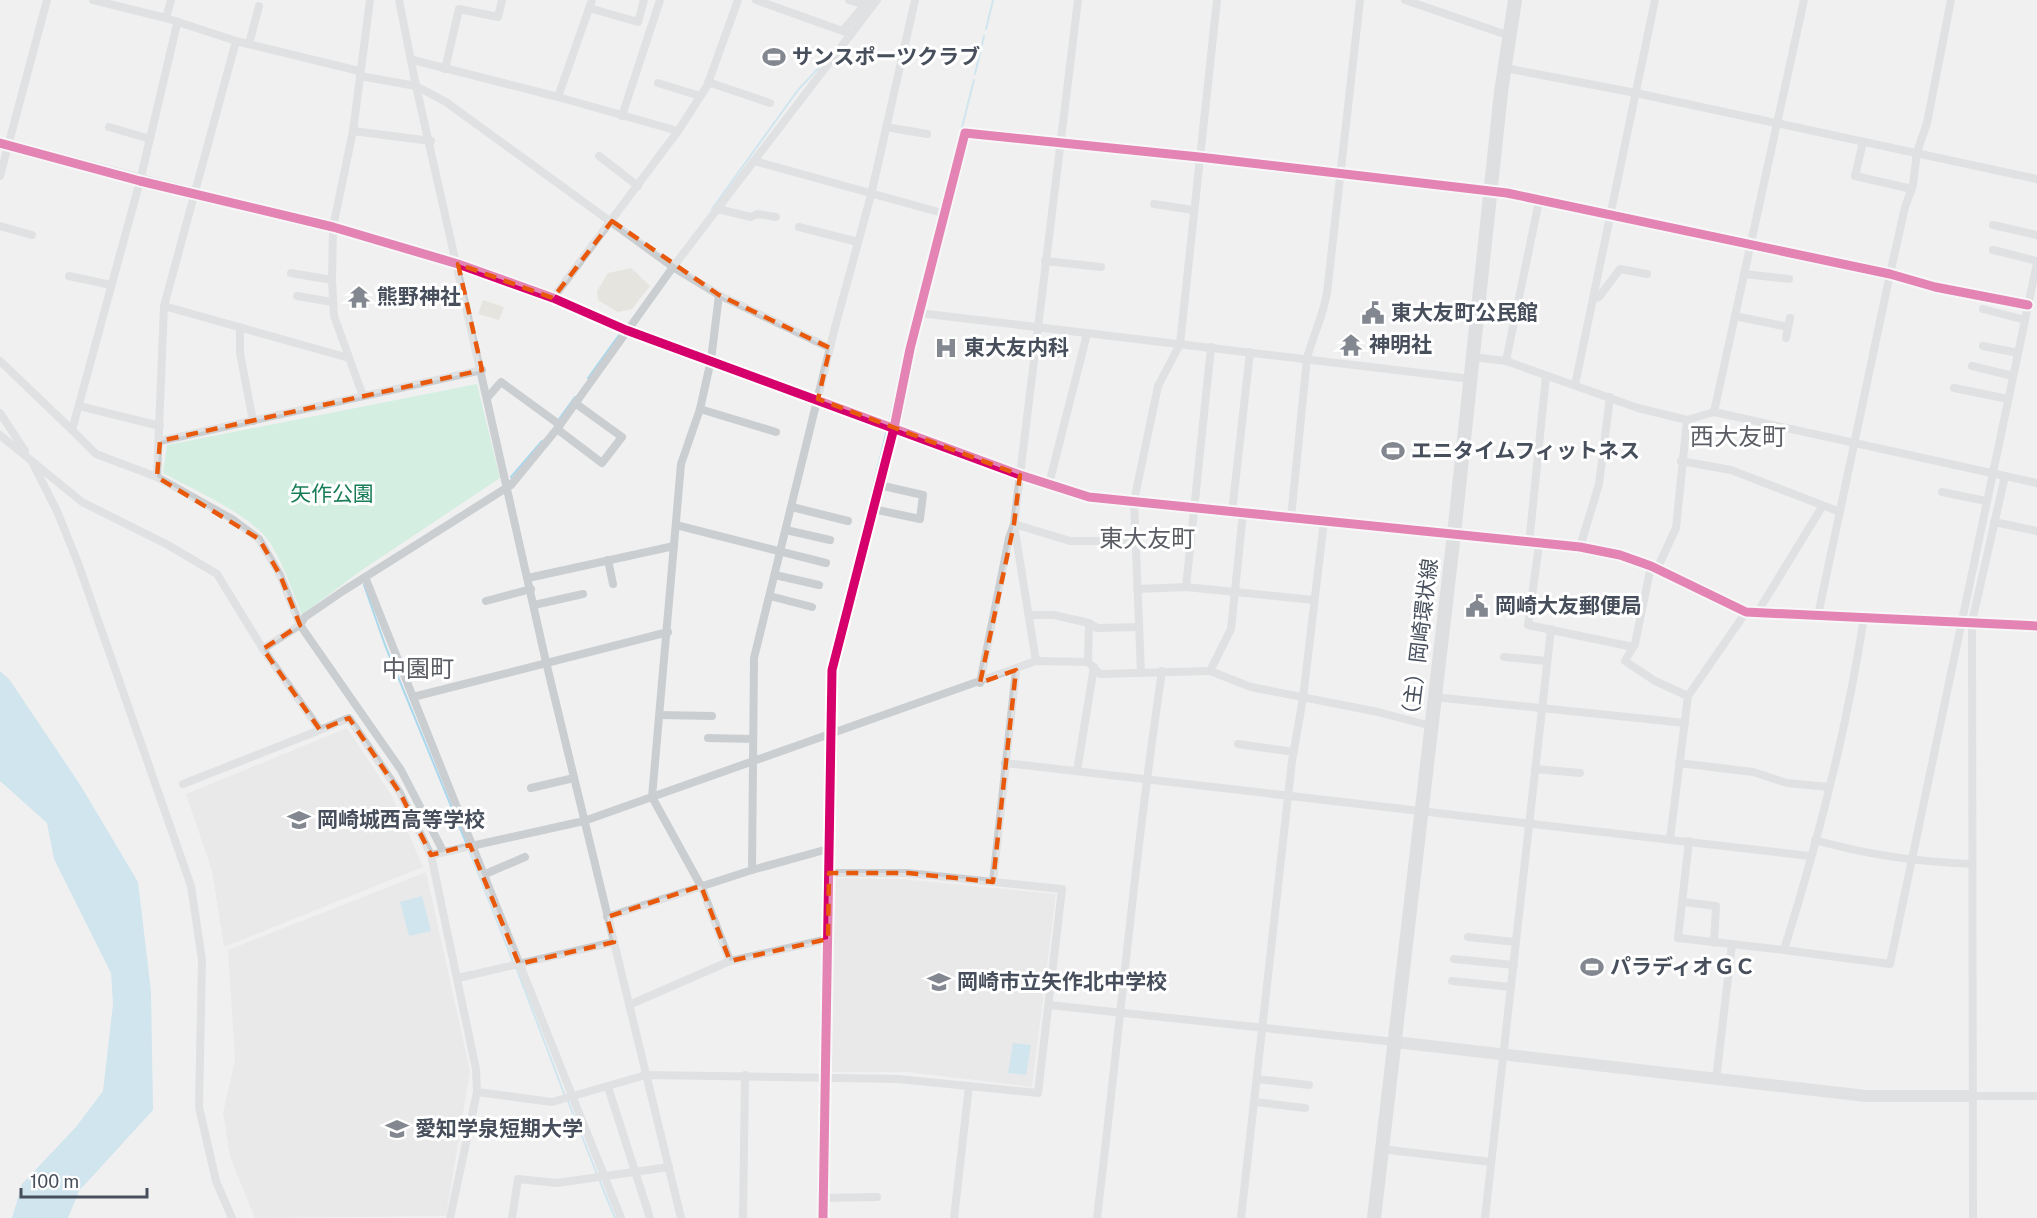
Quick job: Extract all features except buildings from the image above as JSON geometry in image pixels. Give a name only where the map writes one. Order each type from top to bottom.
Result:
[{"type":"main road","name":"（主）岡崎環状線","points":[[1374,1218],[1454,534],[1505,68],[1515,0]]},
{"type":"street","points":[[0,176],[4,144],[47,0]]},
{"type":"street","points":[[93,0],[166,18],[177,24],[236,41],[360,74],[416,86],[447,102],[673,267],[719,295],[830,348]]},
{"type":"street","points":[[166,18],[171,0]]},
{"type":"street","points":[[363,396],[334,316],[332,280],[333,227],[353,131],[370,0]]},
{"type":"street","points":[[399,0],[413,60],[416,86],[431,141],[546,662],[681,1218]]},
{"type":"street","points":[[445,69],[460,4],[498,17],[502,0]]},
{"type":"street","points":[[558,97],[590,4],[638,22],[644,0]]},
{"type":"street","points":[[622,116],[660,0]]},
{"type":"street","points":[[553,298],[638,186],[700,96],[708,82],[738,0]]},
{"type":"street","points":[[756,0],[848,32]]},
{"type":"street","points":[[263,649],[300,625],[305,617],[365,576],[507,488],[559,427],[626,330],[754,161],[867,3],[849,0]]},
{"type":"street","points":[[848,32],[877,0]]},
{"type":"street","points":[[752,870],[754,658],[830,348],[871,195],[915,0]]},
{"type":"street","points":[[980,683],[1009,538],[1014,524],[1078,0]]},
{"type":"street","points":[[1141,673],[1134,501],[1158,386],[1180,344],[1217,0]]},
{"type":"street","points":[[1291,518],[1307,358],[1313,335],[1323,316],[1327,293],[1360,0]]},
{"type":"street","points":[[1404,0],[1510,36]]},
{"type":"street","points":[[1575,386],[1593,299],[1593,286],[1655,0]]},
{"type":"street","points":[[1714,412],[1804,0]]},
{"type":"street","points":[[1818,615],[1890,274],[1905,207],[1912,189],[1917,152],[1926,123],[1951,0]]},
{"type":"street","points":[[249,44],[259,6]]},
{"type":"street","points":[[72,430],[140,181],[177,24]]},
{"type":"street","points":[[157,477],[164,306],[236,41]]},
{"type":"street","points":[[413,60],[678,131]]},
{"type":"street","points":[[1505,68],[1636,93],[2037,179]]},
{"type":"street","points":[[708,82],[770,103]]},
{"type":"street","points":[[658,83],[700,96]]},
{"type":"street","points":[[110,127],[150,139]]},
{"type":"street","points":[[886,127],[927,134]]},
{"type":"street","points":[[353,131],[431,141]]},
{"type":"street","points":[[823,1218],[832,670],[894,428],[919,313],[965,133],[1492,191],[1890,274],[1935,287],[2028,304]]},
{"type":"street","points":[[1863,142],[1855,177],[1912,189]]},
{"type":"street","points":[[4,144],[140,181],[333,227],[458,264],[553,298],[626,330],[1020,475],[1089,496],[1454,534],[1580,548],[1620,555],[1654,567],[1746,612],[2037,626]]},
{"type":"street","points":[[600,156],[638,186]]},
{"type":"street","points":[[754,161],[946,214]]},
{"type":"street","points":[[1506,361],[1539,201]]},
{"type":"street","points":[[1154,204],[1193,210]]},
{"type":"street","points":[[718,209],[750,217],[758,214],[776,217]]},
{"type":"street","points":[[1993,225],[2037,235]]},
{"type":"street","points":[[0,226],[32,235]]},
{"type":"street","points":[[799,227],[858,242]]},
{"type":"street","points":[[1689,841],[1684,902],[1678,938],[1890,964],[2037,262],[1993,250]]},
{"type":"street","points":[[1045,261],[1101,267]]},
{"type":"street","points":[[1593,299],[1599,297],[1620,269],[1647,273]]},
{"type":"street","points":[[291,273],[332,280]]},
{"type":"street","points":[[1744,274],[1789,279]]},
{"type":"street","points":[[69,276],[111,285]]},
{"type":"street","points":[[719,295],[711,360],[700,410],[681,464],[652,797],[701,886],[730,961]]},
{"type":"street","points":[[297,296],[332,302]]},
{"type":"street","points":[[164,306],[349,358]]},
{"type":"street","points":[[1983,309],[2025,320]]},
{"type":"street","points":[[919,313],[1471,379]]},
{"type":"street","points":[[1735,316],[1789,322],[1786,338]]},
{"type":"street","points":[[240,327],[240,353],[253,421]]},
{"type":"street","points":[[1049,484],[1087,334]]},
{"type":"street","points":[[1983,346],[2018,353]]},
{"type":"street","points":[[1186,587],[1212,347]]},
{"type":"street","points":[[1232,512],[1250,352]]},
{"type":"street","points":[[1473,357],[1506,361],[1638,408],[1687,420],[1714,412],[2037,483]]},
{"type":"street","points":[[0,361],[96,454],[157,477],[232,519],[259,539],[280,575],[300,625],[401,770],[443,851]]},
{"type":"street","points":[[1972,366],[2013,376]]},
{"type":"street","points":[[160,441],[482,370]]},
{"type":"street","points":[[1529,544],[1546,376]]},
{"type":"street","points":[[488,397],[501,382],[603,463],[622,437],[575,403]]},
{"type":"street","points":[[1954,388],[2008,399]]},
{"type":"street","points":[[1580,548],[1599,484],[1610,397]]},
{"type":"street","points":[[79,406],[160,426]]},
{"type":"street","points":[[700,410],[776,432]]},
{"type":"street","points":[[0,413],[31,460],[57,511],[78,563],[191,886],[202,960],[199,1107],[216,1181],[232,1218]]},
{"type":"street","points":[[1687,420],[1681,461],[1676,528],[1654,567],[1633,647],[1625,661],[1655,681],[1688,696]]},
{"type":"street","points":[[0,435],[82,502],[168,545],[217,574],[263,649],[320,730]]},
{"type":"street","points":[[1681,461],[1731,470],[1822,507],[1840,512]]},
{"type":"street","points":[[1973,1218],[1972,622],[2005,476]]},
{"type":"street","points":[[873,509],[920,519],[923,495],[879,485]]},
{"type":"street","points":[[1942,492],[1986,501]]},
{"type":"street","points":[[792,507],[848,521]]},
{"type":"street","points":[[1756,613],[1822,507]]},
{"type":"street","points":[[1210,671],[1231,629],[1243,513]]},
{"type":"street","points":[[1241,1218],[1294,752],[1303,698],[1323,521]]},
{"type":"street","points":[[1994,522],[2037,531]]},
{"type":"street","points":[[1014,524],[1070,541],[1134,541]]},
{"type":"street","points":[[1014,524],[1036,661]]},
{"type":"street","points":[[676,525],[826,563]]},
{"type":"street","points":[[786,530],[830,540]]},
{"type":"street","points":[[1539,545],[1528,625],[1633,647]]},
{"type":"street","points":[[528,578],[674,546]]},
{"type":"street","points":[[608,560],[613,584]]},
{"type":"street","points":[[775,575],[819,585]]},
{"type":"street","points":[[365,576],[470,845],[621,1218]]},
{"type":"street","points":[[1137,589],[1186,587],[1314,600]]},
{"type":"street","points":[[486,601],[531,589]]},
{"type":"street","points":[[534,605],[583,594]]},
{"type":"street","points":[[770,597],[812,608]]},
{"type":"street","points":[[1670,839],[1688,696],[1746,612]]},
{"type":"street","points":[[1029,615],[1054,615],[1089,623],[1097,628],[1138,627]]},
{"type":"street","points":[[1784,950],[1829,787],[1858,657],[1864,617]]},
{"type":"street","points":[[1077,771],[1091,665],[1089,623]]},
{"type":"street","points":[[1485,1218],[1551,629]]},
{"type":"street","points":[[413,697],[668,632]]},
{"type":"street","points":[[1504,657],[1547,661]]},
{"type":"street","points":[[431,855],[584,821],[980,683],[1036,661],[1091,665],[1100,674],[1210,671],[1251,687],[1378,712],[1431,726]]},
{"type":"street","points":[[993,882],[1016,670]]},
{"type":"street","points":[[1097,1218],[1122,1012],[1146,778],[1162,671]]},
{"type":"street","points":[[1434,697],[1542,710],[1685,723]]},
{"type":"street","points":[[660,715],[712,716]]},
{"type":"street","points":[[183,784],[349,718],[400,793],[431,855],[476,1069],[477,1092],[450,1218]]},
{"type":"street","points":[[708,738],[753,739]]},
{"type":"street","points":[[1238,744],[1294,752]]},
{"type":"street","points":[[1005,763],[1810,856]]},
{"type":"street","points":[[1679,763],[1753,772],[1786,783],[1829,787]]},
{"type":"street","points":[[1535,769],[1580,772]]},
{"type":"street","points":[[531,788],[574,778]]},
{"type":"street","points":[[1815,840],[1911,861],[1972,864]]},
{"type":"street","points":[[607,916],[752,870],[828,849]]},
{"type":"street","points":[[483,875],[525,857]]},
{"type":"street","points":[[477,1092],[552,1102],[646,1075],[745,1075],[898,1078],[1038,1093],[1062,889],[908,873],[829,873]]},
{"type":"street","points":[[1684,902],[1716,906],[1714,943]]},
{"type":"street","points":[[1468,937],[1515,942]]},
{"type":"street","points":[[629,1005],[730,961],[828,939]]},
{"type":"street","points":[[458,978],[614,942]]},
{"type":"street","points":[[1716,1080],[1732,944]]},
{"type":"street","points":[[1454,959],[1514,965]]},
{"type":"street","points":[[1452,981],[1511,987]]},
{"type":"street","points":[[1049,1005],[1866,1096],[2037,1096]]},
{"type":"street","points":[[743,1218],[745,1075]]},
{"type":"street","points":[[1257,1079],[1309,1085]]},
{"type":"street","points":[[954,1218],[969,1086]]},
{"type":"street","points":[[608,1087],[650,1218]]},
{"type":"street","points":[[1255,1102],[1305,1108]]},
{"type":"street","points":[[1382,1149],[1491,1162]]},
{"type":"street","points":[[512,1218],[518,1179],[557,1183],[669,1167]]},
{"type":"street","points":[[823,1198],[877,1197]]},
{"type":"highlighted area","points":[[612,221],[719,295],[830,348],[818,399],[1020,475],[1014,524],[980,683],[1016,670],[993,882],[908,873],[829,873],[828,939],[730,961],[701,886],[607,917],[614,942],[519,964],[470,845],[431,855],[400,793],[349,718],[320,730],[263,649],[300,625],[280,575],[259,539],[157,477],[160,441],[482,370],[458,264],[553,298]]},
{"type":"shaded area","points":[[631,268],[650,286],[632,309],[618,312],[598,300],[597,291],[608,273]]},
{"type":"shaded area","points":[[483,300],[504,307],[499,320],[478,314]]},
{"type":"shaded area","name":"岡崎城西高等学校","points":[[347,728],[392,796],[423,867],[224,947],[212,871],[186,794]]},
{"type":"shaded area","points":[[426,872],[470,1071],[446,1216],[255,1218],[230,1157],[223,1113],[235,1060],[228,950]]},
{"type":"shaded area","name":"岡崎市立矢作北中学校","points":[[836,878],[901,879],[1056,894],[1032,1087],[908,1072],[833,1072],[830,1069]]},
{"type":"green space","name":"矢作公園","points":[[477,384],[500,478],[359,572],[302,615],[280,561],[262,533],[227,507],[163,473],[167,445]]},
{"type":"water","points":[[0,671],[9,679],[81,786],[138,882],[151,991],[153,1110],[79,1191],[68,1218],[12,1218],[22,1184],[76,1127],[103,1091],[113,1004],[111,973],[54,859],[47,823],[0,781]]},
{"type":"water","points":[[422,896],[431,931],[409,936],[400,902]]},
{"type":"water","points":[[1013,1043],[1031,1045],[1026,1075],[1008,1073]]},
{"type":"waterway","points":[[986,29],[993,0]]},
{"type":"waterway","points":[[975,74],[984,36]]},
{"type":"waterway","points":[[712,209],[798,90],[827,59]]},
{"type":"waterway","points":[[960,135],[974,80]]},
{"type":"waterway","points":[[588,378],[619,335]]},
{"type":"waterway","points":[[889,422],[899,381]]},
{"type":"waterway","points":[[559,419],[575,397]]},
{"type":"waterway","points":[[855,562],[887,430]]},
{"type":"waterway","points":[[511,477],[542,441]]},
{"type":"waterway","points":[[364,585],[385,645],[467,845]]},
{"type":"waterway","points":[[469,850],[513,962]]},
{"type":"waterway","points":[[516,967],[565,1096]]},
{"type":"waterway","points":[[568,1101],[597,1174]]},
{"type":"waterway","points":[[599,1179],[615,1218]]},
{"type":"cycle path","points":[[823,1218],[832,670],[894,428],[910,349],[965,133],[1199,157],[1507,193],[1890,274],[1935,287],[2028,305]]},
{"type":"cycle path","points":[[0,143],[140,181],[333,227],[458,264],[553,298],[626,330],[1020,475],[1089,497],[1580,547],[1620,555],[1651,566],[1746,612],[2037,626]]},
{"type":"place","name":"サンスポーツクラブ","points":[[774,57]]},
{"type":"place","name":"熊野神社","points":[[359,297]]},
{"type":"place","name":"東大友町公民館","points":[[1373,313]]},
{"type":"place","name":"神明社","points":[[1351,345]]},
{"type":"place","name":"東大友内科","points":[[946,348]]},
{"type":"place","name":"エニタイムフィットネス","points":[[1393,451]]},
{"type":"place","name":"岡崎大友郵便局","points":[[1477,606]]},
{"type":"place","name":"岡崎城西高等学校","points":[[299,820]]},
{"type":"place","name":"パラディオＧＣ","points":[[1592,967]]},
{"type":"place","name":"岡崎市立矢作北中学校","points":[[939,982]]},
{"type":"place","name":"愛知学泉短期大学","points":[[397,1129]]},
{"type":"district","name":"西大友町","points":[[1738,437]]},
{"type":"district","name":"東大友町","points":[[1147,539]]},
{"type":"district","name":"中園町","points":[[418,669]]}]
